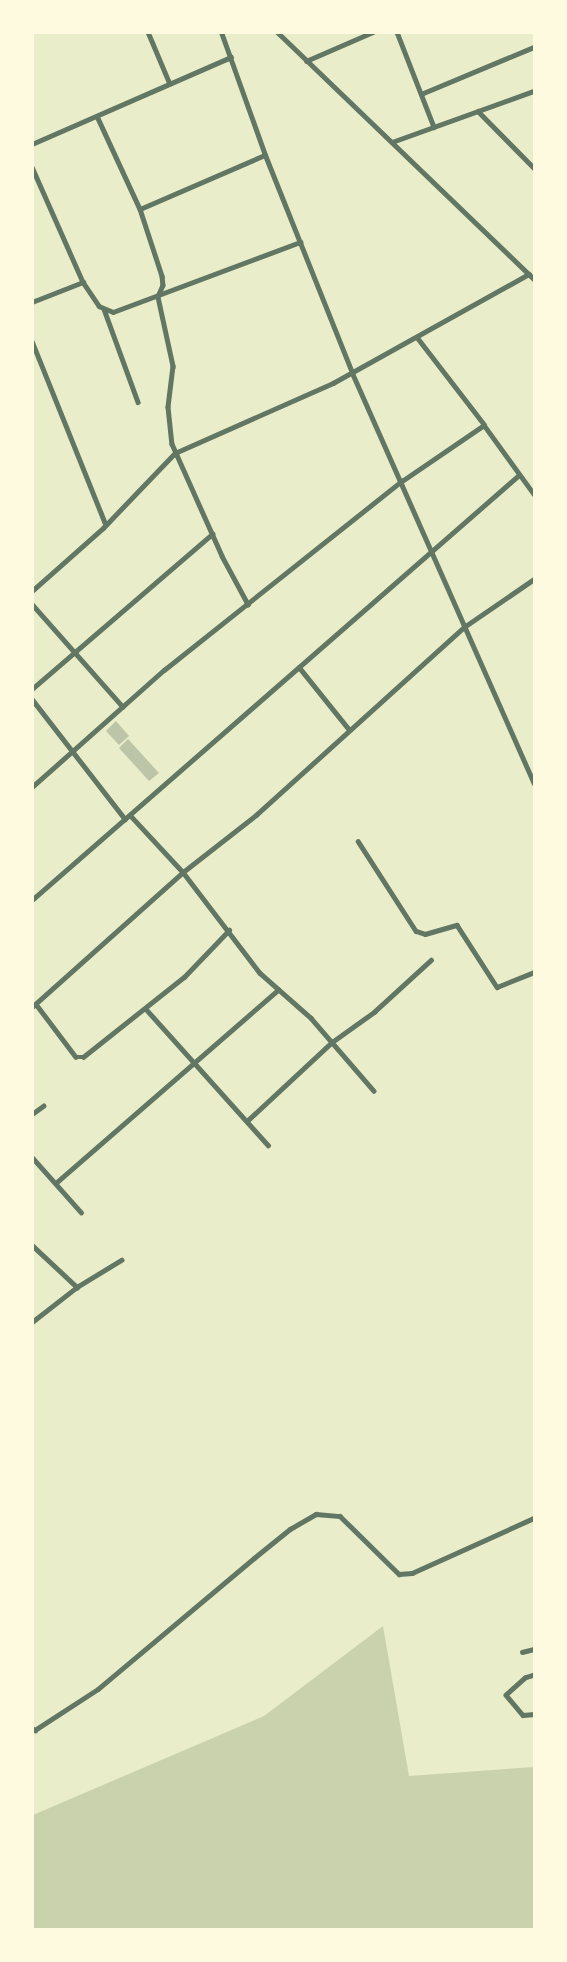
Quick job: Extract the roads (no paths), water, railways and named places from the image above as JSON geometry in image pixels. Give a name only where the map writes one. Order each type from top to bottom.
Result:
[{"type":"street","points":[[148,32],[170,84]]},
{"type":"street","points":[[221,32],[265,155],[352,373],[402,481],[534,784]]},
{"type":"street","points":[[277,32],[534,278]]},
{"type":"street","points":[[306,61],[373,32]]},
{"type":"street","points":[[397,32],[434,127]]},
{"type":"street","points":[[421,94],[534,47]]},
{"type":"street","points":[[32,144],[231,57]]},
{"type":"street","points":[[392,142],[534,91]]},
{"type":"street","points":[[478,111],[534,168]]},
{"type":"street","points":[[96,116],[140,209],[162,276],[163,285],[158,297],[173,366],[168,428],[175,453],[212,534],[248,604]]},
{"type":"street","points":[[140,209],[265,155]]},
{"type":"street","points":[[32,167],[83,282],[104,309],[138,402]]},
{"type":"street","points":[[104,309],[112,312],[125,310],[300,242]]},
{"type":"street","points":[[32,591],[106,525],[175,453],[352,373],[529,274]]},
{"type":"street","points":[[32,302],[83,282]]},
{"type":"street","points":[[417,338],[534,494]]},
{"type":"street","points":[[32,341],[106,525]]},
{"type":"street","points":[[32,787],[123,707],[248,604],[402,481],[484,425]]},
{"type":"street","points":[[32,900],[519,475]]},
{"type":"street","points":[[32,689],[212,534]]},
{"type":"street","points":[[229,930],[146,1009],[83,1057],[76,1057],[34,1006],[182,872],[256,815],[348,728],[464,627],[534,579]]},
{"type":"street","points":[[32,604],[123,707]]},
{"type":"street","points":[[299,667],[348,728]]},
{"type":"street","points":[[32,700],[75,750],[125,819]]},
{"type":"street","points":[[130,815],[182,872],[229,930],[260,973],[311,1018],[374,1092]]},
{"type":"street","points":[[358,841],[416,931],[425,934],[457,925],[497,987],[534,972]]},
{"type":"street","points":[[247,1121],[332,1042],[374,1012],[381,1002],[431,960]]},
{"type":"street","points":[[58,1182],[195,1066],[278,990]]},
{"type":"street","points":[[146,1009],[195,1066],[268,1145]]},
{"type":"street","points":[[32,1114],[43,1106]]},
{"type":"street","points":[[32,1157],[58,1182],[81,1212]]},
{"type":"street","points":[[32,1245],[78,1287]]},
{"type":"street","points":[[32,1322],[78,1287],[121,1260]]},
{"type":"street","points":[[32,1728],[35,1730],[98,1690],[254,1558],[290,1529],[316,1514],[340,1516],[399,1574],[412,1573],[534,1518]]},
{"type":"street","points":[[522,1652],[534,1649]]},
{"type":"street","points":[[534,1675],[525,1678],[506,1695],[523,1715],[534,1714]]}]
